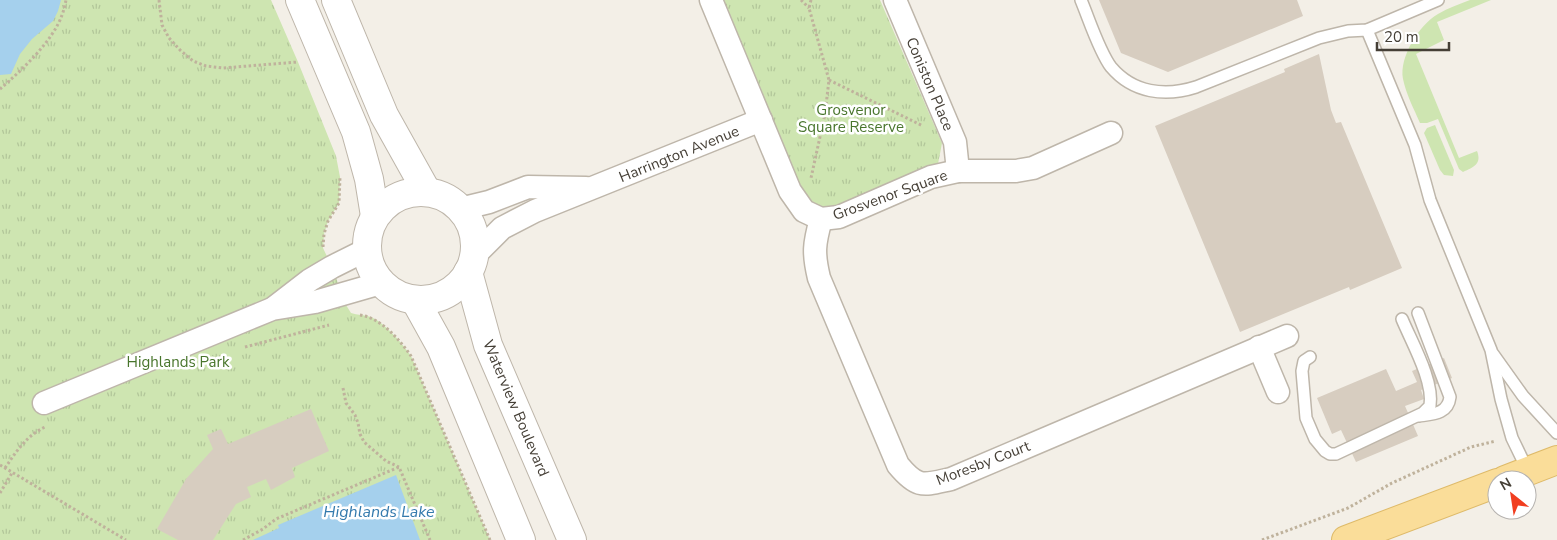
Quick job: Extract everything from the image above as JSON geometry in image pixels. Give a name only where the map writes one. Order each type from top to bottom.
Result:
[{"type":"main road","points":[[1531,470],[1557,460]]},
{"type":"main road","points":[[1346,540],[1487,487]]},
{"type":"street","points":[[300,0],[356,132],[369,179],[375,216]]},
{"type":"street","points":[[336,0],[384,115],[427,192]]},
{"type":"street","points":[[711,0],[790,191],[813,215]]},
{"type":"street","name":"Coniston Place","points":[[895,0],[955,142],[958,171]]},
{"type":"street","name":"Harrington Avenue","points":[[471,264],[502,228],[536,211],[597,188],[761,120]]},
{"type":"street","name":"Grosvenor Square","points":[[813,215],[839,217],[931,178],[958,171],[1016,171],[1033,168],[1111,133]]},
{"type":"street","name":"Harrington Avenue","points":[[460,209],[489,202],[528,187],[597,188]]},
{"type":"street","points":[[427,192],[451,201],[460,209],[470,223],[474,239],[471,264],[458,285],[445,294],[430,299],[414,300],[396,294],[381,283],[371,268],[366,250],[368,232],[375,216],[398,197],[412,193],[427,192]]},
{"type":"street","name":"Moresby Court","points":[[813,215],[814,257],[819,278],[898,465],[910,479],[925,485],[951,479],[1286,336]]},
{"type":"street","points":[[48,413],[272,309],[310,280],[366,250]]},
{"type":"street","name":"Waterview Boulevard","points":[[471,264],[488,346],[572,540]]},
{"type":"street","points":[[272,309],[315,302],[381,283]]},
{"type":"street","points":[[414,300],[442,347],[521,540]]},
{"type":"street","points":[[1259,347],[1278,392]]},
{"type":"lane","points":[[1081,0],[1111,66],[1136,86],[1152,92],[1170,93],[1183,91],[1319,38],[1348,31],[1367,30],[1438,0]]},
{"type":"lane","points":[[1367,30],[1415,145],[1430,200],[1491,350],[1501,399],[1512,438],[1515,470]]},
{"type":"lane","points":[[1414,417],[1442,412],[1450,402],[1450,397],[1418,313]]},
{"type":"lane","points":[[1310,357],[1304,361],[1302,371],[1306,418],[1316,439],[1325,451],[1330,454],[1343,451],[1414,417],[1430,406],[1430,390],[1425,373],[1402,319]]},
{"type":"lane","points":[[1491,350],[1523,396],[1557,433]]},
{"type":"path","points":[[0,88],[29,62],[51,35],[62,16],[66,0]]},
{"type":"path","points":[[159,0],[162,25],[169,38],[192,61],[206,66],[223,68],[298,62]]},
{"type":"path","points":[[801,0],[809,8]]},
{"type":"path","points":[[810,0],[809,8],[829,80],[813,215]]},
{"type":"path","points":[[829,80],[955,142]]},
{"type":"path","points":[[238,349],[332,323]]},
{"type":"path","points":[[343,388],[346,403],[355,415],[364,442],[386,461],[399,467],[430,540]]},
{"type":"path","points":[[5,468],[20,446],[48,413]]},
{"type":"path","points":[[1262,540],[1348,508],[1392,484],[1471,447],[1491,441],[1512,438]]},
{"type":"path","points":[[0,465],[126,540]]},
{"type":"path","points":[[243,540],[276,519],[399,467]]},
{"type":"path","points":[[0,493],[12,473]]},
{"type":"green space","name":"Highlands Park","points":[[0,0],[271,0],[336,156],[340,177],[339,203],[328,221],[324,234],[323,248],[346,305],[351,313],[377,320],[398,339],[411,356],[490,540],[0,540]]},
{"type":"green space","name":"Grosvenor Square Reserve","points":[[721,0],[880,0],[942,143],[938,164],[824,211],[804,196]]},
{"type":"green space","points":[[1470,0],[1491,0],[1437,22],[1444,40],[1416,54],[1459,158],[1477,151],[1478,162],[1474,167],[1463,172],[1459,169],[1438,119],[1427,123],[1420,123],[1406,90],[1403,70],[1407,52],[1424,26],[1442,12]]},
{"type":"green space","points":[[1435,125],[1454,170],[1453,176],[1444,175],[1440,170],[1424,133],[1427,128]]},
{"type":"water","points":[[0,0],[61,0],[53,21],[32,39],[20,54],[11,74],[0,75]]},
{"type":"water","name":"Highlands Lake","points":[[396,475],[420,540],[253,540],[279,528],[278,525]]},
{"type":"building","points":[[1099,0],[1297,0],[1303,16],[1168,72],[1121,53]]},
{"type":"building","points":[[1319,54],[1331,110],[1336,123],[1341,122],[1402,268],[1350,290],[1349,287],[1240,332],[1155,126],[1285,72],[1284,69]]},
{"type":"building","points":[[1444,358],[1452,378],[1421,390],[1424,399],[1405,406],[1418,436],[1356,462],[1341,430],[1332,434],[1317,398],[1386,369],[1396,391],[1417,382],[1412,371]]},
{"type":"building","points":[[311,409],[329,451],[292,468],[295,477],[271,490],[266,479],[247,487],[251,497],[236,504],[213,540],[178,540],[157,529],[186,479],[213,449],[207,435],[221,429],[228,444]]}]
